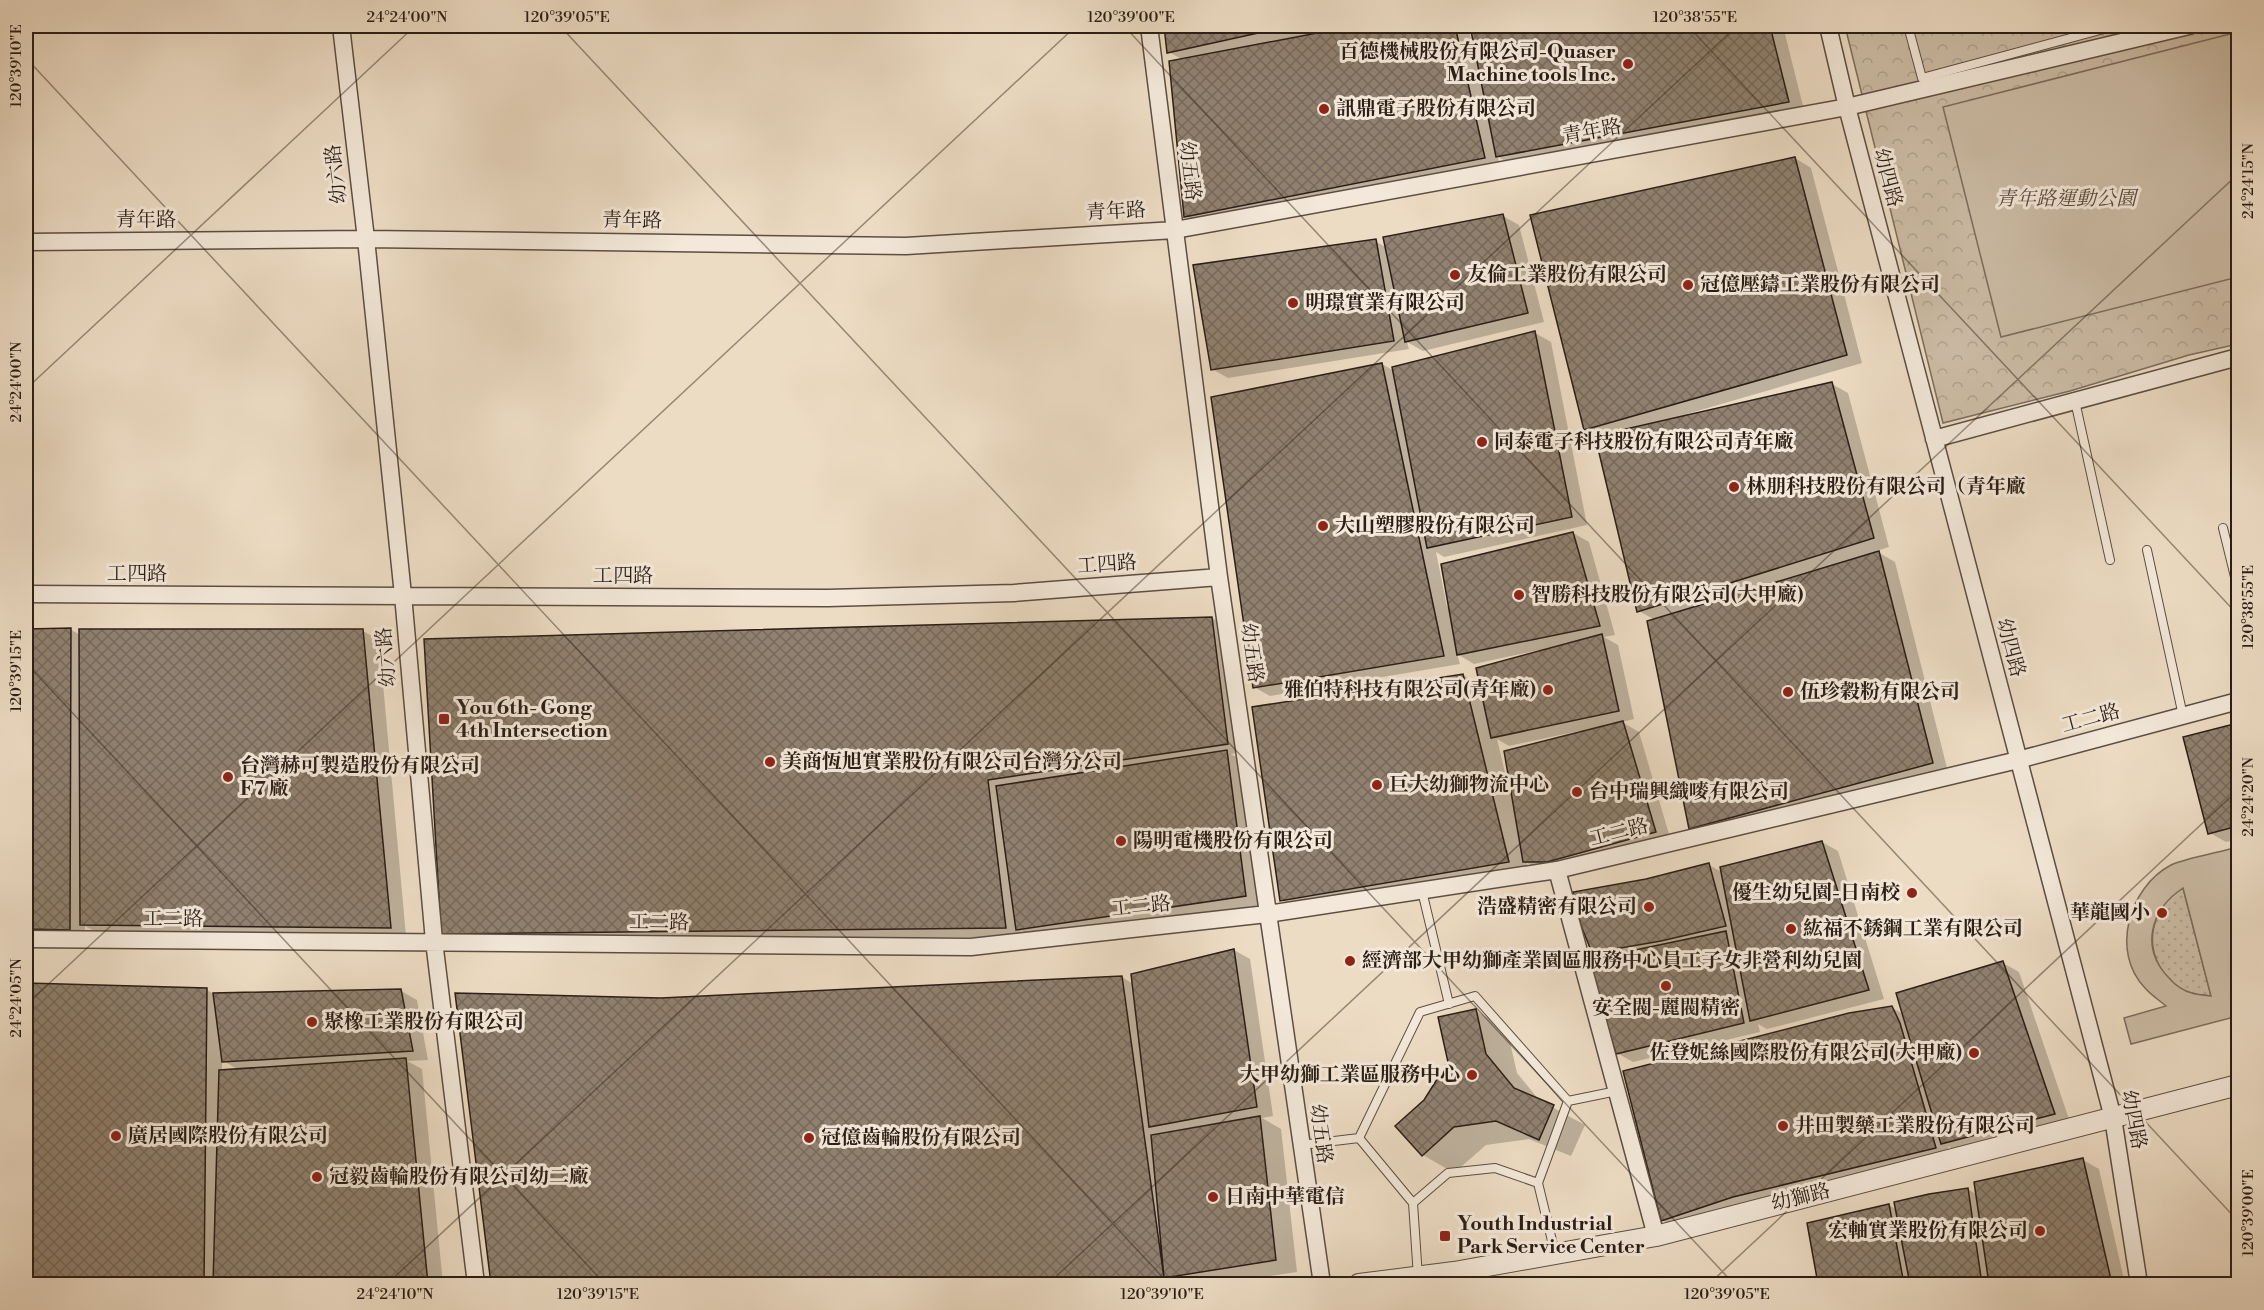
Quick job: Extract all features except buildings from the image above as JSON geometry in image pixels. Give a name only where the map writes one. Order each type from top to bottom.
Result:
[{"type":"street","name":"幼六路","points":[[341,26],[403,595],[434,941],[476,1284]]},
{"type":"street","name":"幼五路","points":[[1149,26],[1220,577],[1322,1284]]},
{"type":"street","name":"幼四路","points":[[1828,26],[1847,107],[2113,1118],[2139,1284]]},
{"type":"street","name":"青年路","points":[[26,242],[366,239],[906,246],[1175,230],[1847,107],[2156,29],[2189,26]]},
{"type":"street","points":[[1934,439],[2238,357]]},
{"type":"street","name":"工四路","points":[[26,594],[828,598],[1014,593],[1220,577]]},
{"type":"street","name":"工二路","points":[[26,939],[971,947],[1267,914],[1557,870],[2018,760],[2238,701]]},
{"type":"street","points":[[1557,870],[1656,1236]]},
{"type":"street","name":"幼獅路","points":[[1359,1284],[1556,1254],[1656,1236],[2238,1085]]},
{"type":"lane","points":[[1908,26],[1922,78],[2115,26]]},
{"type":"lane","points":[[2075,401],[2110,560]]},
{"type":"lane","points":[[2223,528],[2238,589]]},
{"type":"lane","points":[[2147,550],[2183,716]]},
{"type":"lane","points":[[1422,891],[1449,1004]]},
{"type":"lane","points":[[1359,1137],[1420,1012],[1476,996],[1568,1101]]},
{"type":"lane","points":[[1568,1101],[1617,1091]]},
{"type":"lane","points":[[1556,1254],[1538,1183],[1568,1101]]},
{"type":"lane","points":[[1301,1145],[1359,1137]]},
{"type":"lane","points":[[1359,1137],[1413,1203],[1418,1276]]},
{"type":"lane","points":[[1413,1203],[1448,1173],[1496,1168],[1538,1183]]},
{"type":"green space","name":"青年路運動公園","points":[[1845,26],[2238,26],[2238,344],[2189,355],[2070,391],[1943,423]]},
{"type":"green space","points":[[2238,32],[2238,277],[2001,337],[1943,107]]},
{"type":"green space","points":[[2238,847],[2238,1016],[2131,1044],[2124,1018],[2166,1006],[2145,988],[2134,973],[2128,957],[2129,921],[2135,904],[2144,888],[2156,875],[2171,865]],"holes":[[[2183,888],[2211,996],[2189,992],[2177,985],[2160,966],[2154,954],[2152,942],[2156,918],[2163,907]]]},
{"type":"green space","points":[[2183,888],[2211,996],[2182,990],[2165,975],[2155,956],[2153,934],[2157,917],[2166,901]]},
{"type":"place","name":"百德機械股份有限公司-Quaser Machine tools Inc.","points":[[1628,64]]},
{"type":"place","name":"訊鼎電子股份有限公司","points":[[1324,109]]},
{"type":"place","name":"友倫工業股份有限公司","points":[[1455,275]]},
{"type":"place","name":"冠億壓鑄工業股份有限公司","points":[[1688,285]]},
{"type":"place","name":"明璟實業有限公司","points":[[1293,303]]},
{"type":"place","name":"同泰電子科技股份有限公司青年廠","points":[[1482,442]]},
{"type":"place","name":"林朋科技股份有限公司（青年廠","points":[[1734,487]]},
{"type":"place","name":"大山塑膠股份有限公司","points":[[1323,526]]},
{"type":"place","name":"智勝科技股份有限公司(大甲廠)","points":[[1519,595]]},
{"type":"place","name":"雅伯特科技有限公司(青年廠)","points":[[1548,690]]},
{"type":"place","name":"伍珍穀粉有限公司","points":[[1788,692]]},
{"type":"place","name":"You 6th- Gong 4th Intersection","points":[[444,719]]},
{"type":"place","name":"美商恆旭實業股份有限公司台灣分公司","points":[[770,762]]},
{"type":"place","name":"台灣赫可製造股份有限公司 F7 廠","points":[[228,777]]},
{"type":"place","name":"巨大幼獅物流中心","points":[[1377,785]]},
{"type":"place","name":"台中瑞興織嘜有限公司","points":[[1577,792]]},
{"type":"place","name":"陽明電機股份有限公司","points":[[1121,841]]},
{"type":"place","name":"優生幼兒園-日南校","points":[[1912,893]]},
{"type":"place","name":"浩盛精密有限公司","points":[[1649,907]]},
{"type":"place","name":"華龍國小","points":[[2162,913]]},
{"type":"place","name":"紘福不銹鋼工業有限公司","points":[[1791,929]]},
{"type":"place","name":"經濟部大甲幼獅產業園區服務中心員工子女非營利幼兒園","points":[[1350,961]]},
{"type":"place","name":"安全閥-麗閥精密","points":[[1666,986]]},
{"type":"place","name":"聚橡工業股份有限公司","points":[[312,1022]]},
{"type":"place","name":"佐登妮絲國際股份有限公司(大甲廠)","points":[[1974,1053]]},
{"type":"place","name":"大甲幼獅工業區服務中心","points":[[1472,1075]]},
{"type":"place","name":"井田製藥工業股份有限公司","points":[[1783,1126]]},
{"type":"place","name":"廣居國際股份有限公司","points":[[116,1136]]},
{"type":"place","name":"冠億齒輪股份有限公司","points":[[809,1138]]},
{"type":"place","name":"冠毅齒輪股份有限公司幼二廠","points":[[317,1177]]},
{"type":"place","name":"日南中華電信","points":[[1213,1197]]},
{"type":"place","name":"宏軸實業股份有限公司","points":[[2040,1231]]},
{"type":"place","name":"Youth Industrial Park Service Center","points":[[1445,1236]]}]
